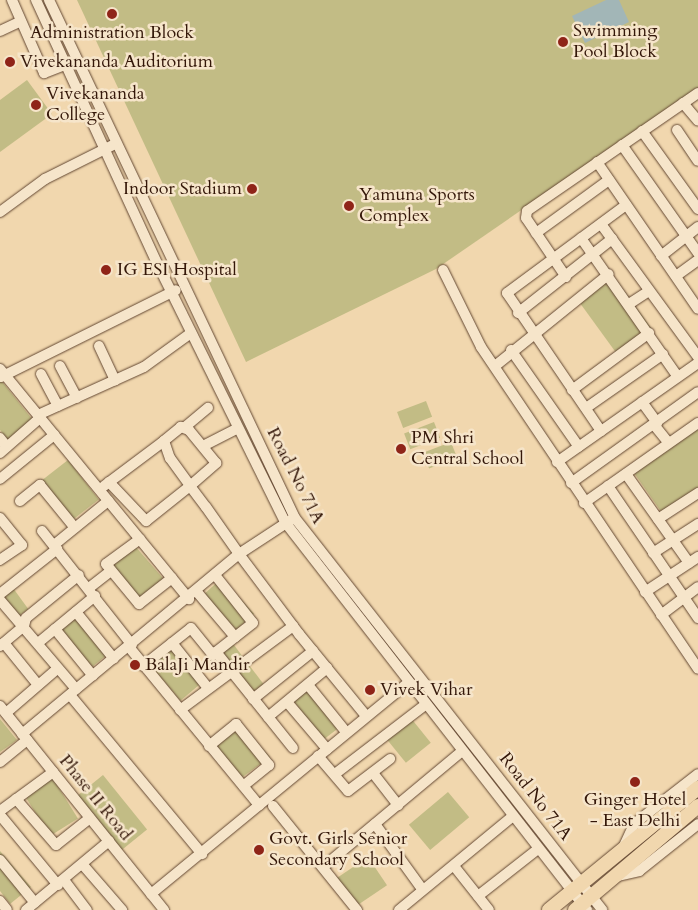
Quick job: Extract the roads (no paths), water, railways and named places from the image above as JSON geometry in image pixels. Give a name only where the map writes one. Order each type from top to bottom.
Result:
[{"type":"main road","points":[[549,910],[698,788]]},
{"type":"main road","points":[[584,905],[698,806]]},
{"type":"street","points":[[12,0],[44,73],[65,65]]},
{"type":"street","name":"Road No 71A","points":[[36,0],[191,333],[238,428],[290,520],[408,683],[461,752],[538,850],[577,887]]},
{"type":"street","name":"Road No 71A","points":[[49,0],[184,286],[290,520],[577,887],[584,905],[602,910]]},
{"type":"street","points":[[0,31],[21,21]]},
{"type":"street","points":[[566,277],[526,218],[527,210],[698,92]]},
{"type":"street","points":[[683,103],[698,121]]},
{"type":"street","points":[[677,130],[698,161]]},
{"type":"street","points":[[642,131],[698,209]]},
{"type":"street","points":[[0,212],[45,179],[117,143]]},
{"type":"street","points":[[622,145],[698,253]]},
{"type":"street","points":[[597,162],[698,310]]},
{"type":"street","points":[[536,233],[609,180]]},
{"type":"street","points":[[601,431],[507,296],[510,288],[601,224],[626,204]]},
{"type":"street","points":[[601,224],[698,357]]},
{"type":"street","points":[[661,256],[698,227]]},
{"type":"street","points":[[580,238],[609,274],[678,377]]},
{"type":"street","points":[[518,313],[594,256],[612,239]]},
{"type":"street","points":[[676,276],[698,260]]},
{"type":"street","points":[[443,270],[480,347],[495,366],[584,503],[698,669]]},
{"type":"street","points":[[495,366],[532,332],[609,274]]},
{"type":"street","points":[[184,286],[2,374],[189,599]]},
{"type":"street","points":[[629,304],[649,291]]},
{"type":"street","points":[[0,438],[4,450],[39,417],[58,406],[144,367],[191,333]]},
{"type":"street","points":[[572,390],[649,333]]},
{"type":"street","points":[[99,346],[114,380]]},
{"type":"street","points":[[511,350],[579,447]]},
{"type":"street","points":[[586,408],[663,354]]},
{"type":"street","points":[[557,462],[698,363]]},
{"type":"street","points":[[60,366],[76,398]]},
{"type":"street","points":[[42,374],[58,406]]},
{"type":"street","points":[[571,483],[656,425],[698,392]]},
{"type":"street","points":[[642,402],[668,442]]},
{"type":"street","points":[[99,490],[208,408]]},
{"type":"street","points":[[584,503],[668,442],[698,423]]},
{"type":"street","points":[[109,482],[146,521],[216,463],[185,427]]},
{"type":"street","points":[[203,446],[238,428]]},
{"type":"street","points":[[0,479],[54,435]]},
{"type":"street","points":[[164,441],[190,486],[239,554],[313,652],[366,716]]},
{"type":"street","points":[[626,474],[673,540],[694,560],[645,592]]},
{"type":"street","points":[[20,501],[40,485],[75,528]]},
{"type":"street","points":[[608,486],[698,618]]},
{"type":"street","points":[[658,519],[698,493]]},
{"type":"street","points":[[0,594],[108,501]]},
{"type":"street","points":[[0,518],[22,545],[0,560]]},
{"type":"street","points":[[0,762],[73,692],[189,599],[239,554],[290,520]]},
{"type":"street","points":[[653,553],[698,524]]},
{"type":"street","points":[[42,531],[92,592],[143,666],[259,805]]},
{"type":"street","points":[[140,539],[106,564],[111,571],[139,604],[172,578]]},
{"type":"street","points":[[38,643],[76,612],[111,571]]},
{"type":"street","points":[[38,685],[2,644],[24,626],[26,618],[79,575]]},
{"type":"street","points":[[143,666],[191,628],[213,655],[253,623],[215,576]]},
{"type":"street","points":[[660,615],[698,587]]},
{"type":"street","points":[[197,592],[235,638]]},
{"type":"street","points":[[0,600],[38,643],[73,692],[202,854]]},
{"type":"street","points":[[76,612],[114,659]]},
{"type":"street","points":[[180,710],[293,626]]},
{"type":"street","points":[[55,629],[93,676]]},
{"type":"street","points":[[172,643],[208,688]]},
{"type":"street","points":[[216,652],[292,748]]},
{"type":"street","points":[[253,699],[313,652]]},
{"type":"street","points":[[268,717],[327,668]]},
{"type":"street","points":[[3,710],[57,669]]},
{"type":"street","points":[[151,894],[408,683]]},
{"type":"street","points":[[308,685],[346,732]]},
{"type":"street","points":[[287,702],[348,791],[390,759]]},
{"type":"street","points":[[335,774],[425,705]]},
{"type":"street","name":"Phase II Road","points":[[3,710],[164,910]]},
{"type":"street","points":[[209,746],[236,724],[269,765],[243,786]]},
{"type":"street","points":[[323,867],[461,752]]},
{"type":"street","points":[[53,772],[0,813],[83,908]]},
{"type":"street","points":[[373,773],[398,805]]},
{"type":"street","points":[[623,849],[634,824],[698,774]]},
{"type":"street","points":[[16,799],[56,846],[90,818]]},
{"type":"street","points":[[273,806],[357,910]]},
{"type":"street","points":[[399,910],[422,889],[454,866],[512,817]]},
{"type":"street","points":[[375,824],[422,889]]},
{"type":"street","points":[[614,877],[639,872],[698,824]]},
{"type":"street","points":[[26,910],[61,883],[109,841]]},
{"type":"street","points":[[478,896],[538,850]]},
{"type":"street","points":[[0,860],[45,910]]},
{"type":"street","points":[[83,864],[122,910]]},
{"type":"street","points":[[454,866],[489,910]]},
{"type":"street","points":[[0,901],[7,910]]},
{"type":"place","name":"Administration Block","points":[[112,14]]},
{"type":"place","name":"Swimming Pool Block","points":[[563,42]]},
{"type":"place","name":"Vivekananda Auditorium","points":[[10,62]]},
{"type":"place","name":"Vivekananda College","points":[[36,105]]},
{"type":"place","name":"Indoor Stadium","points":[[252,189]]},
{"type":"place","name":"Yamuna Sports Complex","points":[[349,206]]},
{"type":"place","name":"IG ESI Hospital","points":[[106,270]]},
{"type":"place","name":"PM Shri Central School","points":[[401,449]]},
{"type":"place","name":"BalaJi Mandir","points":[[135,665]]},
{"type":"place","name":"Vivek Vihar","points":[[370,690]]},
{"type":"place","name":"Ginger Hotel - East Delhi","points":[[635,782]]},
{"type":"place","name":"Govt. Girls Senior Secondary School","points":[[259,850]]}]
